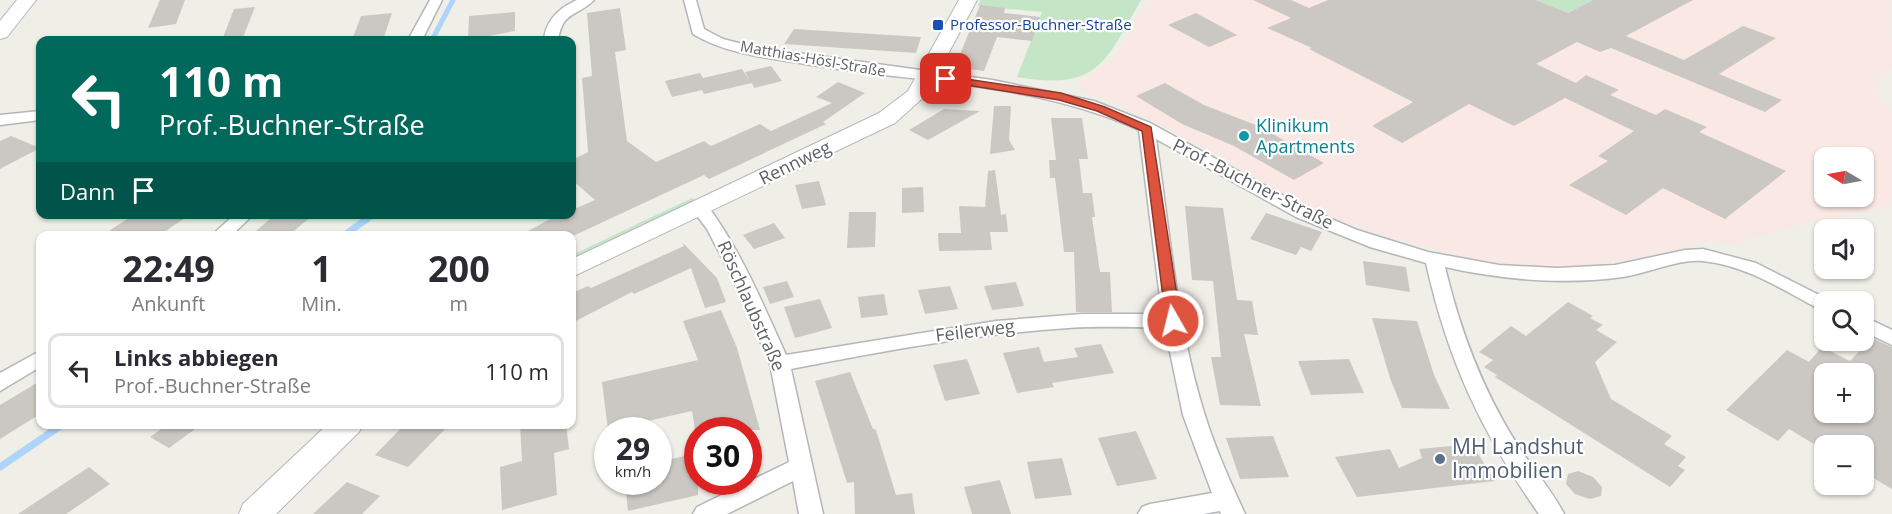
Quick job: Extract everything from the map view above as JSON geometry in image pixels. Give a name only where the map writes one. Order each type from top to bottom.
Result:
[{"type":"main road","points":[[0,33],[27,0]]},
{"type":"main road","name":"Rennweg","points":[[576,267],[887,118],[916,95],[968,0]]},
{"type":"main road","points":[[255,514],[343,429]]},
{"type":"street","points":[[417,36],[436,0]]},
{"type":"street","points":[[551,36],[551,29],[560,16],[588,0]]},
{"type":"street","name":"Matthias-Hösl-Straße","points":[[690,0],[698,31],[717,40],[792,58],[926,77]]},
{"type":"street","name":"Prof.-Buchner-Straße","points":[[926,77],[1061,96],[1101,109],[1147,129],[1280,202],[1324,222],[1373,243],[1434,259],[1498,270],[1576,273],[1639,269],[1678,257],[1702,255],[1741,264],[1814,298]]},
{"type":"street","points":[[0,120],[36,116]]},
{"type":"street","points":[[1147,129],[1173,321],[1192,409],[1230,507],[1150,514]]},
{"type":"street","name":"Röschlaubstraße","points":[[700,209],[715,228],[741,277],[780,363],[811,514]]},
{"type":"street","points":[[225,231],[240,219]]},
{"type":"street","points":[[1434,259],[1453,333],[1471,380],[1511,456],[1552,514]]},
{"type":"street","name":"Feilerweg","points":[[780,363],[871,346],[1007,327],[1070,321],[1173,321]]},
{"type":"street","points":[[1874,329],[1892,338]]},
{"type":"street","points":[[0,383],[36,360]]},
{"type":"street","points":[[705,514],[802,466]]},
{"type":"shaded area","points":[[1149,0],[1890,0],[1892,69],[1888,69],[1876,92],[1892,112],[1892,206],[1828,219],[1814,219],[1814,222],[1742,241],[1738,245],[1709,240],[1649,256],[1588,265],[1525,266],[1482,262],[1363,229],[1308,206],[1153,121],[1081,89],[1078,83],[1105,66],[1120,51]]},
{"type":"green space","points":[[980,0],[1141,0],[1118,41],[1096,67],[1082,75],[1065,80],[1044,80],[1017,77],[1042,12],[978,6]]},
{"type":"green space","points":[[1536,0],[1593,0],[1568,13]]},
{"type":"green space","points":[[692,198],[695,200],[576,257],[576,253]]},
{"type":"building","points":[[160,0],[185,0],[176,24],[148,28]]},
{"type":"building","points":[[1253,0],[1291,0],[1309,8],[1328,0],[1536,0],[1568,13],[1593,0],[1693,0],[1626,36],[1684,60],[1743,26],[1776,38],[1719,74],[1782,100],[1765,112],[1611,48],[1600,52],[1577,42],[1536,64],[1576,83],[1586,75],[1619,90],[1610,95],[1656,115],[1665,109],[1707,127],[1699,132],[1786,171],[1725,219],[1663,188],[1626,215],[1569,185],[1608,161],[1598,156],[1634,131],[1565,98],[1514,126],[1469,104],[1402,143],[1372,126],[1413,102],[1309,49],[1312,48],[1267,28],[1291,18]]},
{"type":"building","points":[[980,5],[1005,8],[1004,13],[1040,17],[1032,41],[997,37],[984,71],[955,67]]},
{"type":"building","points":[[255,7],[244,36],[224,36],[234,9]]},
{"type":"building","points":[[620,8],[626,50],[615,52],[627,141],[656,162],[704,141],[711,146],[760,124],[771,131],[832,103],[816,97],[838,82],[865,93],[823,122],[826,124],[709,179],[704,175],[576,235],[576,231],[528,231],[550,219],[576,219],[576,208],[595,200],[576,183],[576,158],[588,152],[582,78],[592,76],[587,13]]},
{"type":"building","points":[[515,12],[515,31],[489,36],[468,36],[469,16]]},
{"type":"building","points":[[392,13],[384,36],[354,36],[361,16]]},
{"type":"building","points":[[1196,13],[1237,35],[1209,47],[1168,25]]},
{"type":"building","points":[[794,29],[921,37],[916,53],[784,44]]},
{"type":"building","points":[[771,66],[782,81],[754,88],[752,83],[704,94],[702,90],[672,97],[665,81],[700,73],[703,78],[742,69],[749,80],[745,72]]},
{"type":"building","name":"Klinikum Apartments","points":[[1165,83],[1204,105],[1261,127],[1324,163],[1294,180],[1234,146],[1182,124],[1136,96]]},
{"type":"building","points":[[994,106],[1011,106],[1009,140],[1015,150],[990,154]]},
{"type":"building","points":[[944,109],[980,111],[928,140],[909,130]]},
{"type":"building","points":[[1051,118],[1082,118],[1088,159],[1079,159],[1083,193],[1092,193],[1095,217],[1092,217],[1100,272],[1110,272],[1112,312],[1076,312],[1074,252],[1064,252],[1055,178],[1050,178],[1049,160],[1056,160]]},
{"type":"building","points":[[11,136],[36,146],[36,150],[0,169],[0,141]]},
{"type":"building","points":[[995,170],[1001,215],[1006,214],[1008,232],[990,232],[992,250],[939,251],[938,233],[961,233],[959,206],[985,207],[988,171]]},
{"type":"building","points":[[819,181],[826,205],[802,209],[795,185]]},
{"type":"building","points":[[923,187],[924,212],[902,213],[902,188]]},
{"type":"building","points":[[1185,206],[1223,208],[1237,300],[1252,301],[1258,335],[1244,334],[1261,406],[1220,405],[1211,357],[1221,357],[1213,281],[1192,280]]},
{"type":"building","points":[[849,212],[876,212],[875,247],[847,248]]},
{"type":"building","points":[[1266,213],[1322,232],[1311,251],[1301,247],[1296,255],[1250,239]]},
{"type":"building","points":[[127,219],[184,219],[166,231],[109,231]]},
{"type":"building","points":[[270,219],[308,219],[294,231],[256,231]]},
{"type":"building","points":[[774,223],[785,238],[754,249],[743,235]]},
{"type":"building","points":[[682,242],[717,278],[726,302],[705,308],[691,268],[634,294],[632,292],[576,321],[576,291],[588,286],[591,288],[684,246]]},
{"type":"building","points":[[1363,261],[1406,267],[1410,292],[1366,285]]},
{"type":"building","points":[[787,281],[794,297],[770,304],[763,287]]},
{"type":"building","points":[[1016,282],[1024,306],[992,310],[984,286]]},
{"type":"building","points":[[950,286],[958,309],[925,314],[918,290]]},
{"type":"building","points":[[884,294],[888,315],[861,318],[858,297]]},
{"type":"building","points":[[820,299],[832,328],[795,338],[784,307]]},
{"type":"building","points":[[1568,302],[1593,316],[1590,318],[1603,325],[1596,330],[1617,342],[1595,362],[1611,399],[1672,436],[1664,444],[1686,457],[1678,466],[1685,470],[1670,487],[1495,377],[1497,375],[1484,367],[1493,360],[1479,352],[1511,326],[1526,336]]},
{"type":"building","points":[[721,310],[737,348],[756,417],[693,417],[692,411],[665,417],[606,417],[602,382],[698,360],[683,321]]},
{"type":"building","points":[[1372,318],[1417,321],[1434,375],[1450,409],[1402,408],[1390,378]]},
{"type":"building","points":[[1874,339],[1892,347],[1892,489],[1874,478],[1874,435],[1814,435],[1814,444],[1789,429],[1778,441],[1726,410],[1787,350],[1809,362],[1819,351],[1830,351],[1850,361],[1860,351],[1874,351]]},
{"type":"building","points":[[1101,344],[1114,373],[1052,383],[1054,387],[1017,393],[1003,353],[1039,347],[1044,362],[1078,357],[1074,348]]},
{"type":"building","points":[[967,359],[980,394],[945,401],[933,365]]},
{"type":"building","points":[[1349,359],[1364,393],[1311,395],[1298,361]]},
{"type":"building","points":[[850,372],[873,429],[876,430],[896,495],[912,493],[915,514],[855,514],[854,482],[847,483],[815,381]]},
{"type":"building","points":[[36,383],[36,416],[0,439],[0,405]]},
{"type":"building","points":[[161,429],[195,429],[169,448],[150,437]]},
{"type":"building","points":[[400,429],[445,429],[408,467],[375,455]]},
{"type":"building","points":[[520,429],[567,429],[569,449],[554,453],[557,495],[502,510],[500,467],[522,461]]},
{"type":"building","points":[[1136,431],[1157,479],[1117,486],[1098,438]]},
{"type":"building","points":[[1273,436],[1289,477],[1240,479],[1226,438]]},
{"type":"building","points":[[1472,444],[1495,481],[1357,497],[1335,457],[1390,449],[1399,468],[1422,458],[1419,449]]},
{"type":"building","points":[[684,456],[684,495],[698,495],[628,511],[626,495],[672,495],[672,459]]},
{"type":"building","points":[[1062,458],[1072,495],[1035,499],[1027,462]]},
{"type":"building","points":[[89,467],[110,484],[66,514],[18,514]]},
{"type":"building","points":[[1578,471],[1593,477],[1602,487],[1601,496],[1590,499],[1575,494],[1566,484],[1568,474]]},
{"type":"building","points":[[1000,480],[1011,514],[972,514],[964,487]]},
{"type":"building","points":[[347,482],[380,496],[362,514],[313,514]]},
{"type":"waterway","points":[[434,36],[453,0]]},
{"type":"waterway","points":[[350,231],[367,219]]},
{"type":"waterway","points":[[0,467],[56,429]]},
{"type":"place","name":"Professor-Buchner-Straße","points":[[938,25]]},
{"type":"place","name":"Klinikum Apartments","points":[[1244,136]]},
{"type":"place","name":"MH Landshut Immobilien","points":[[1440,459]]},
{"type":"route","points":[[946,79],[1061,96],[1083,102],[1147,129],[1173,321]]}]
